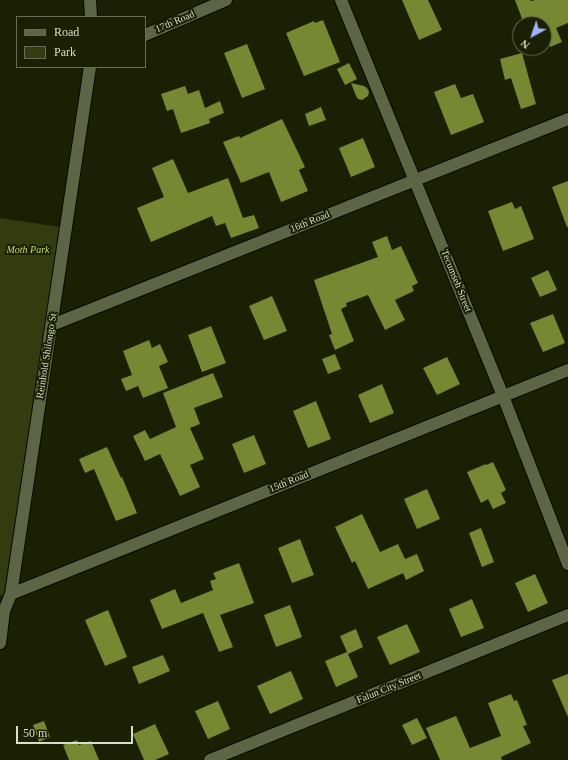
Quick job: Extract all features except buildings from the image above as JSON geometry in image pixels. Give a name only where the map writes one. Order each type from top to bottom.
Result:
[{"type":"street","points":[[90,0],[91,16]]},
{"type":"street","name":"17th Road","points":[[146,35],[226,0]]},
{"type":"street","name":"Tecumseh Street","points":[[341,0],[504,396],[568,564]]},
{"type":"street","name":"Reinhold Shilongo St","points":[[0,643],[2,610],[11,594],[90,68]]},
{"type":"street","name":"16th Road","points":[[52,325],[568,119]]},
{"type":"street","name":"15th Road","points":[[11,594],[568,370]]},
{"type":"street","name":"Falun City Street","points":[[210,760],[568,615]]},
{"type":"green space","name":"Moth Park","points":[[0,218],[60,227],[4,595],[0,595]]}]
